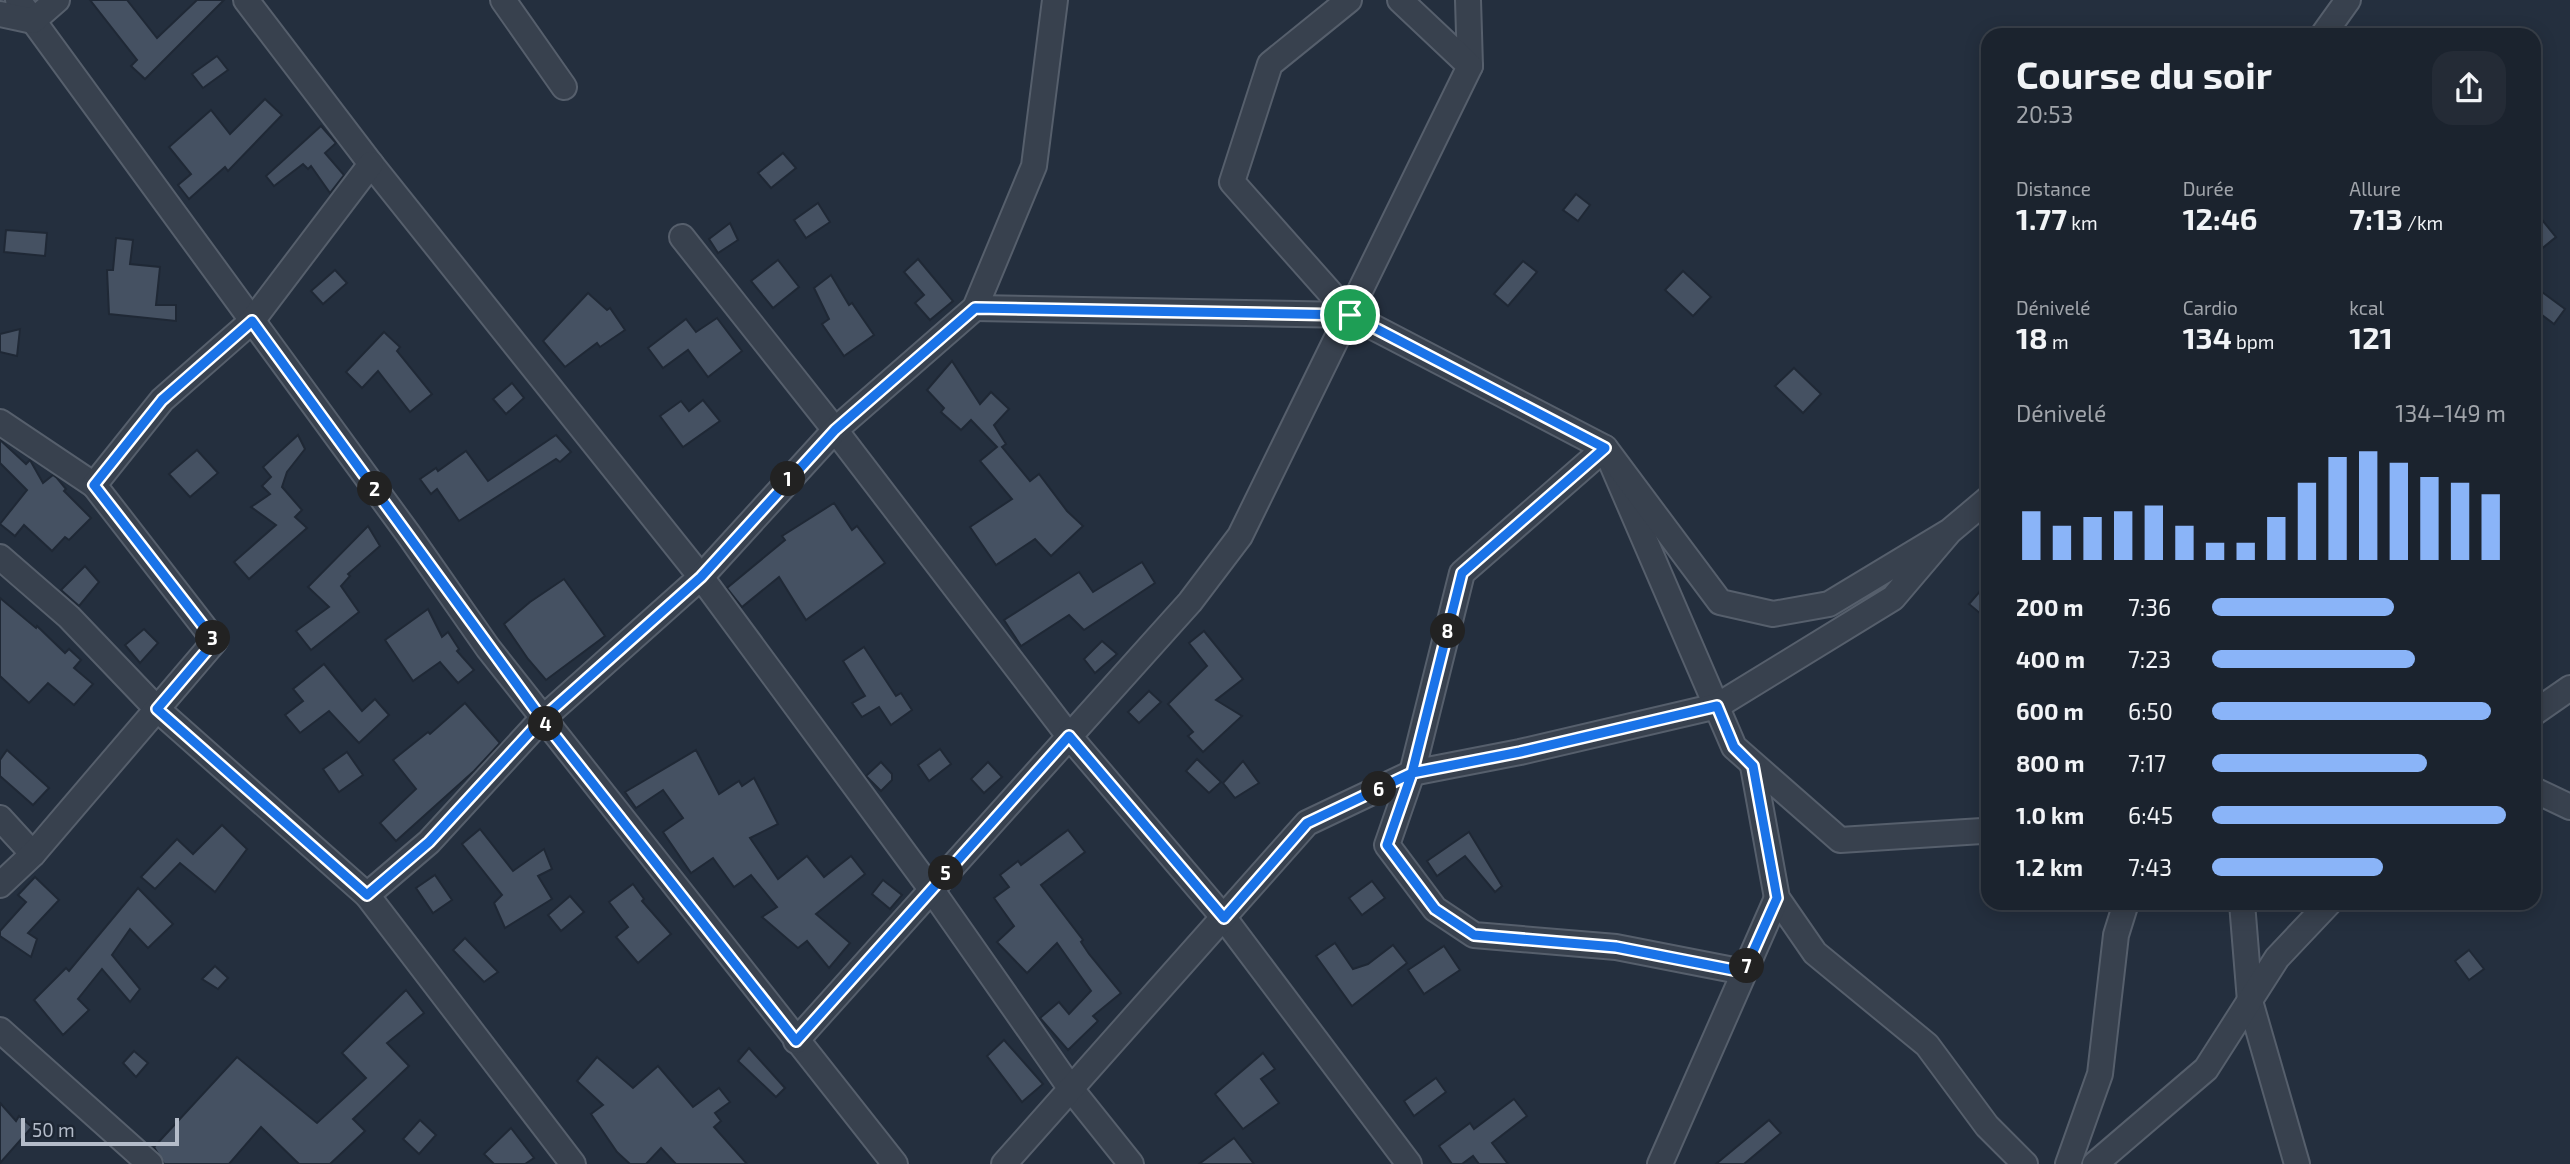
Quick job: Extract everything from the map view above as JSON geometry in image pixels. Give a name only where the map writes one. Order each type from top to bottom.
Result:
[{"type":"street","points":[[18,0],[542,719],[895,1164]]},
{"type":"street","points":[[33,21],[57,0]]},
{"type":"street","points":[[246,0],[370,164],[701,577],[931,889],[1071,1088],[1130,1164]]},
{"type":"street","points":[[503,0],[564,87]]},
{"type":"street","points":[[367,895],[429,842],[542,719],[701,577],[835,430],[975,308],[1034,166],[1055,0]]},
{"type":"street","points":[[1349,0],[1269,64],[1231,182],[1350,315],[1605,448],[1720,602],[1773,614],[1829,604],[1950,530],[1981,505]]},
{"type":"street","points":[[1400,0],[1470,66]]},
{"type":"street","points":[[796,1041],[1190,602],[1240,536],[1470,66],[1468,0]]},
{"type":"street","points":[[2328,28],[2348,0]]},
{"type":"street","points":[[0,14],[33,21]]},
{"type":"street","points":[[94,485],[162,400],[252,321],[370,164]]},
{"type":"street","points":[[682,237],[835,430],[1069,736],[1224,918],[1409,1164]]},
{"type":"street","points":[[975,308],[1350,315]]},
{"type":"street","points":[[0,422],[94,485],[215,641],[33,854],[0,885]]},
{"type":"street","points":[[1605,448],[1734,747],[1840,840],[1981,831]]},
{"type":"street","points":[[1605,448],[1462,573],[1412,773],[1387,845],[1435,909],[1474,935],[1616,947],[1744,972]]},
{"type":"street","points":[[1004,1164],[1307,823],[1412,773],[1520,752],[1717,706],[1892,598],[1950,530]]},
{"type":"street","points":[[0,557],[69,617],[157,709],[367,895],[573,1164]]},
{"type":"street","points":[[2541,708],[2570,688]]},
{"type":"street","points":[[1753,766],[1777,898],[1815,953],[1927,1045],[1987,1126],[2025,1164]]},
{"type":"street","points":[[2541,793],[2570,807]]},
{"type":"street","points":[[0,818],[33,854]]},
{"type":"street","points":[[1660,1164],[1777,898]]},
{"type":"street","points":[[2068,1164],[2100,1074],[2116,935],[2124,910]]},
{"type":"street","points":[[2243,910],[2250,1001],[2297,1164]]},
{"type":"street","points":[[2095,1164],[2206,1069],[2277,958],[2322,910]]},
{"type":"street","points":[[0,1030],[150,1164]]},
{"type":"building","points":[[90,0],[127,0],[157,38],[197,0],[224,0],[145,79],[131,66],[137,60]]},
{"type":"building","points":[[217,56],[228,70],[203,88],[192,74]]},
{"type":"building","points":[[265,99],[282,115],[228,171],[225,167],[189,199],[178,185],[191,174],[169,147],[211,110],[230,134]]},
{"type":"building","points":[[321,126],[336,143],[325,153],[344,175],[330,193],[311,166],[308,169],[303,164],[274,186],[266,176]]},
{"type":"building","points":[[783,153],[796,168],[771,188],[758,173]]},
{"type":"building","points":[[1576,194],[1590,205],[1578,221],[1563,210]]},
{"type":"building","points":[[818,203],[830,222],[806,238],[794,220]]},
{"type":"building","points":[[2541,219],[2556,237],[2541,249]]},
{"type":"building","points":[[730,223],[738,240],[718,253],[709,239]]},
{"type":"building","points":[[6,230],[47,233],[45,256],[4,252]]},
{"type":"building","points":[[116,238],[133,240],[130,264],[160,267],[156,305],[176,305],[176,321],[109,314],[107,270],[113,270]]},
{"type":"building","points":[[918,259],[953,301],[930,320],[915,303],[924,295],[904,272]]},
{"type":"building","points":[[778,260],[799,287],[773,308],[751,281]]},
{"type":"building","points":[[1523,261],[1537,272],[1508,306],[1494,294]]},
{"type":"building","points":[[335,270],[347,283],[323,304],[311,291]]},
{"type":"building","points":[[1683,271],[1711,297],[1693,316],[1665,290]]},
{"type":"building","points":[[831,275],[849,305],[852,303],[874,335],[844,356],[822,324],[829,319],[814,288]]},
{"type":"building","points":[[588,293],[607,310],[610,308],[625,330],[600,347],[597,343],[565,367],[543,341]]},
{"type":"building","points":[[2541,293],[2565,309],[2554,324],[2541,314]]},
{"type":"building","points":[[717,318],[742,351],[708,377],[688,350],[663,368],[648,348],[686,319],[696,332]]},
{"type":"building","points":[[20,329],[17,356],[0,352],[0,334]]},
{"type":"building","points":[[384,332],[400,347],[397,351],[432,394],[410,412],[378,371],[362,388],[346,372]]},
{"type":"building","points":[[952,361],[980,404],[991,392],[1009,409],[994,425],[1006,444],[1002,447],[1030,481],[1039,474],[1067,511],[1083,526],[1051,556],[1035,539],[996,565],[970,527],[1012,499],[980,461],[997,447],[971,420],[961,430],[941,412],[944,408],[927,390]]},
{"type":"building","points":[[1794,368],[1821,394],[1803,413],[1775,386]]},
{"type":"building","points":[[512,383],[524,398],[506,414],[493,399]]},
{"type":"building","points":[[703,400],[720,421],[683,447],[660,416],[681,401],[689,411]]},
{"type":"building","points":[[298,435],[305,449],[287,472],[282,487],[302,510],[295,517],[307,528],[249,579],[234,562],[276,525],[251,507],[270,494],[262,486],[271,477],[263,467]]},
{"type":"building","points":[[556,435],[571,452],[560,462],[556,459],[459,521],[437,489],[431,494],[420,479],[436,468],[438,471],[466,451],[488,481]]},
{"type":"building","points":[[0,440],[26,464],[30,460],[43,483],[53,475],[57,478],[66,489],[64,491],[91,518],[69,540],[65,537],[52,551],[24,525],[15,536],[0,524],[27,490],[0,463]]},
{"type":"building","points":[[197,450],[218,473],[190,497],[169,474]]},
{"type":"building","points":[[834,503],[852,530],[857,526],[885,563],[806,620],[779,577],[742,607],[727,588],[785,540],[782,536]]},
{"type":"building","points":[[368,526],[380,546],[348,574],[350,576],[341,586],[359,612],[311,650],[296,631],[329,607],[308,587]]},
{"type":"building","points":[[1142,562],[1155,583],[1084,630],[1069,615],[1021,646],[1004,620],[1079,572],[1093,592]]},
{"type":"building","points":[[85,566],[99,582],[79,606],[61,590]]},
{"type":"building","points":[[564,579],[605,636],[546,680],[504,624]]},
{"type":"building","points":[[1981,590],[1981,614],[1969,604]]},
{"type":"building","points":[[0,598],[36,628],[37,626],[65,653],[69,649],[81,660],[74,668],[93,684],[74,705],[48,683],[29,703],[0,676]]},
{"type":"building","points":[[428,609],[442,637],[448,632],[459,649],[457,651],[474,670],[458,683],[440,662],[413,681],[385,640]]},
{"type":"building","points":[[144,629],[158,643],[140,663],[125,645]]},
{"type":"building","points":[[1204,631],[1243,679],[1216,700],[1242,716],[1203,752],[1188,736],[1193,732],[1168,704],[1207,666],[1189,643]]},
{"type":"building","points":[[1102,641],[1117,654],[1095,673],[1084,659]]},
{"type":"building","points":[[864,647],[896,696],[901,693],[912,710],[891,725],[879,707],[862,717],[852,703],[865,696],[843,661]]},
{"type":"building","points":[[324,664],[362,711],[375,699],[389,715],[359,743],[329,711],[300,733],[285,715],[303,701],[293,689]]},
{"type":"building","points":[[1149,691],[1161,702],[1139,723],[1128,712]]},
{"type":"building","points":[[465,703],[500,743],[474,771],[396,841],[380,823],[416,789],[393,760],[428,732],[430,734]]},
{"type":"building","points":[[940,749],[951,764],[929,781],[918,765]]},
{"type":"building","points":[[7,750],[49,788],[33,805],[0,776],[0,760]]},
{"type":"building","points":[[696,750],[719,794],[739,781],[742,786],[754,778],[778,824],[750,838],[778,879],[807,856],[824,877],[851,856],[865,874],[816,914],[850,943],[829,968],[807,941],[798,948],[762,917],[777,907],[751,875],[734,887],[713,858],[691,873],[663,832],[683,818],[663,790],[636,808],[625,792]]},
{"type":"building","points":[[347,752],[363,775],[339,792],[323,769]]},
{"type":"building","points":[[1197,759],[1221,782],[1209,793],[1186,771]]},
{"type":"building","points":[[1243,761],[1259,783],[1235,798],[1223,783]]},
{"type":"building","points":[[881,762],[892,774],[892,780],[881,791],[866,776]]},
{"type":"building","points":[[988,762],[1002,777],[984,793],[971,779]]},
{"type":"building","points":[[222,825],[247,849],[215,892],[180,863],[155,889],[141,877],[177,839],[193,854]]},
{"type":"building","points":[[480,829],[513,871],[544,849],[552,869],[538,876],[552,899],[505,928],[494,903],[502,895],[462,844]]},
{"type":"building","points":[[1068,830],[1085,852],[1041,885],[1083,940],[1081,942],[1089,954],[1121,993],[1093,1016],[1098,1021],[1068,1050],[1040,1018],[1059,1002],[1069,1014],[1091,991],[1057,943],[1027,973],[997,942],[1014,926],[994,898],[1009,887],[1000,875],[1018,861],[1021,865]]},
{"type":"building","points":[[1469,832],[1502,886],[1495,892],[1465,856],[1437,876],[1427,861]]},
{"type":"building","points":[[435,875],[452,900],[433,913],[416,888]]},
{"type":"building","points":[[35,877],[59,900],[28,933],[37,939],[31,957],[0,936],[0,931],[26,902],[18,895]]},
{"type":"building","points":[[883,880],[902,895],[890,909],[872,894]]},
{"type":"building","points":[[1372,881],[1385,898],[1362,915],[1349,898]]},
{"type":"building","points":[[633,884],[644,899],[642,901],[671,934],[638,963],[616,937],[628,927],[609,902]]},
{"type":"building","points":[[138,888],[173,924],[148,948],[130,929],[112,955],[140,989],[130,1002],[102,969],[78,999],[89,1010],[63,1035],[34,1000],[66,968],[69,971]]},
{"type":"building","points":[[570,896],[584,912],[561,931],[548,915]]},
{"type":"building","points":[[465,938],[498,972],[484,982],[453,950]]},
{"type":"building","points":[[1335,943],[1353,969],[1368,964],[1393,945],[1407,963],[1352,1006],[1316,956]]},
{"type":"building","points":[[1444,946],[1460,970],[1424,994],[1408,970]]},
{"type":"building","points":[[2469,950],[2484,969],[2469,980],[2455,961]]},
{"type":"building","points":[[215,966],[228,978],[218,989],[202,979]]},
{"type":"building","points":[[406,990],[424,1013],[387,1043],[409,1066],[353,1119],[365,1131],[330,1164],[299,1164],[261,1127],[229,1164],[164,1164],[154,1147],[237,1057],[317,1123],[366,1078],[342,1053]]},
{"type":"building","points":[[1004,1040],[1043,1084],[1022,1102],[987,1056]]},
{"type":"building","points":[[749,1048],[785,1088],[776,1097],[738,1061]]},
{"type":"building","points":[[134,1051],[148,1063],[136,1077],[123,1063]]},
{"type":"building","points":[[1263,1053],[1275,1069],[1261,1079],[1279,1103],[1243,1129],[1215,1094]]},
{"type":"building","points":[[597,1057],[633,1088],[658,1066],[693,1107],[719,1088],[730,1102],[715,1113],[721,1121],[714,1127],[747,1164],[676,1164],[661,1148],[646,1164],[630,1164],[617,1152],[591,1114],[603,1105],[577,1081]]},
{"type":"building","points":[[1436,1078],[1446,1092],[1414,1116],[1404,1101]]},
{"type":"building","points":[[1514,1099],[1527,1116],[1492,1143],[1508,1164],[1479,1164],[1473,1156],[1462,1164],[1452,1164],[1439,1146],[1470,1123],[1474,1129]]},
{"type":"building","points":[[0,1103],[16,1121],[19,1116],[32,1127],[0,1163]]},
{"type":"building","points":[[420,1120],[436,1135],[419,1154],[403,1139]]},
{"type":"building","points":[[1769,1120],[1781,1133],[1744,1164],[1716,1164]]},
{"type":"building","points":[[511,1128],[534,1158],[525,1164],[494,1164],[484,1154]]},
{"type":"building","points":[[1234,1138],[1254,1164],[1199,1164]]},
{"type":"route","points":[[1350,315],[975,308],[835,430],[701,577],[542,719],[488,649],[409,535],[252,321],[162,400],[94,485],[215,641],[157,709],[367,895],[429,842],[542,719],[796,1041],[1069,736],[1224,918],[1307,823],[1412,773],[1520,752],[1717,706],[1734,747],[1753,766],[1777,898],[1744,972],[1616,947],[1474,935],[1435,909],[1387,845],[1412,773],[1462,573],[1605,448],[1350,315]]}]
